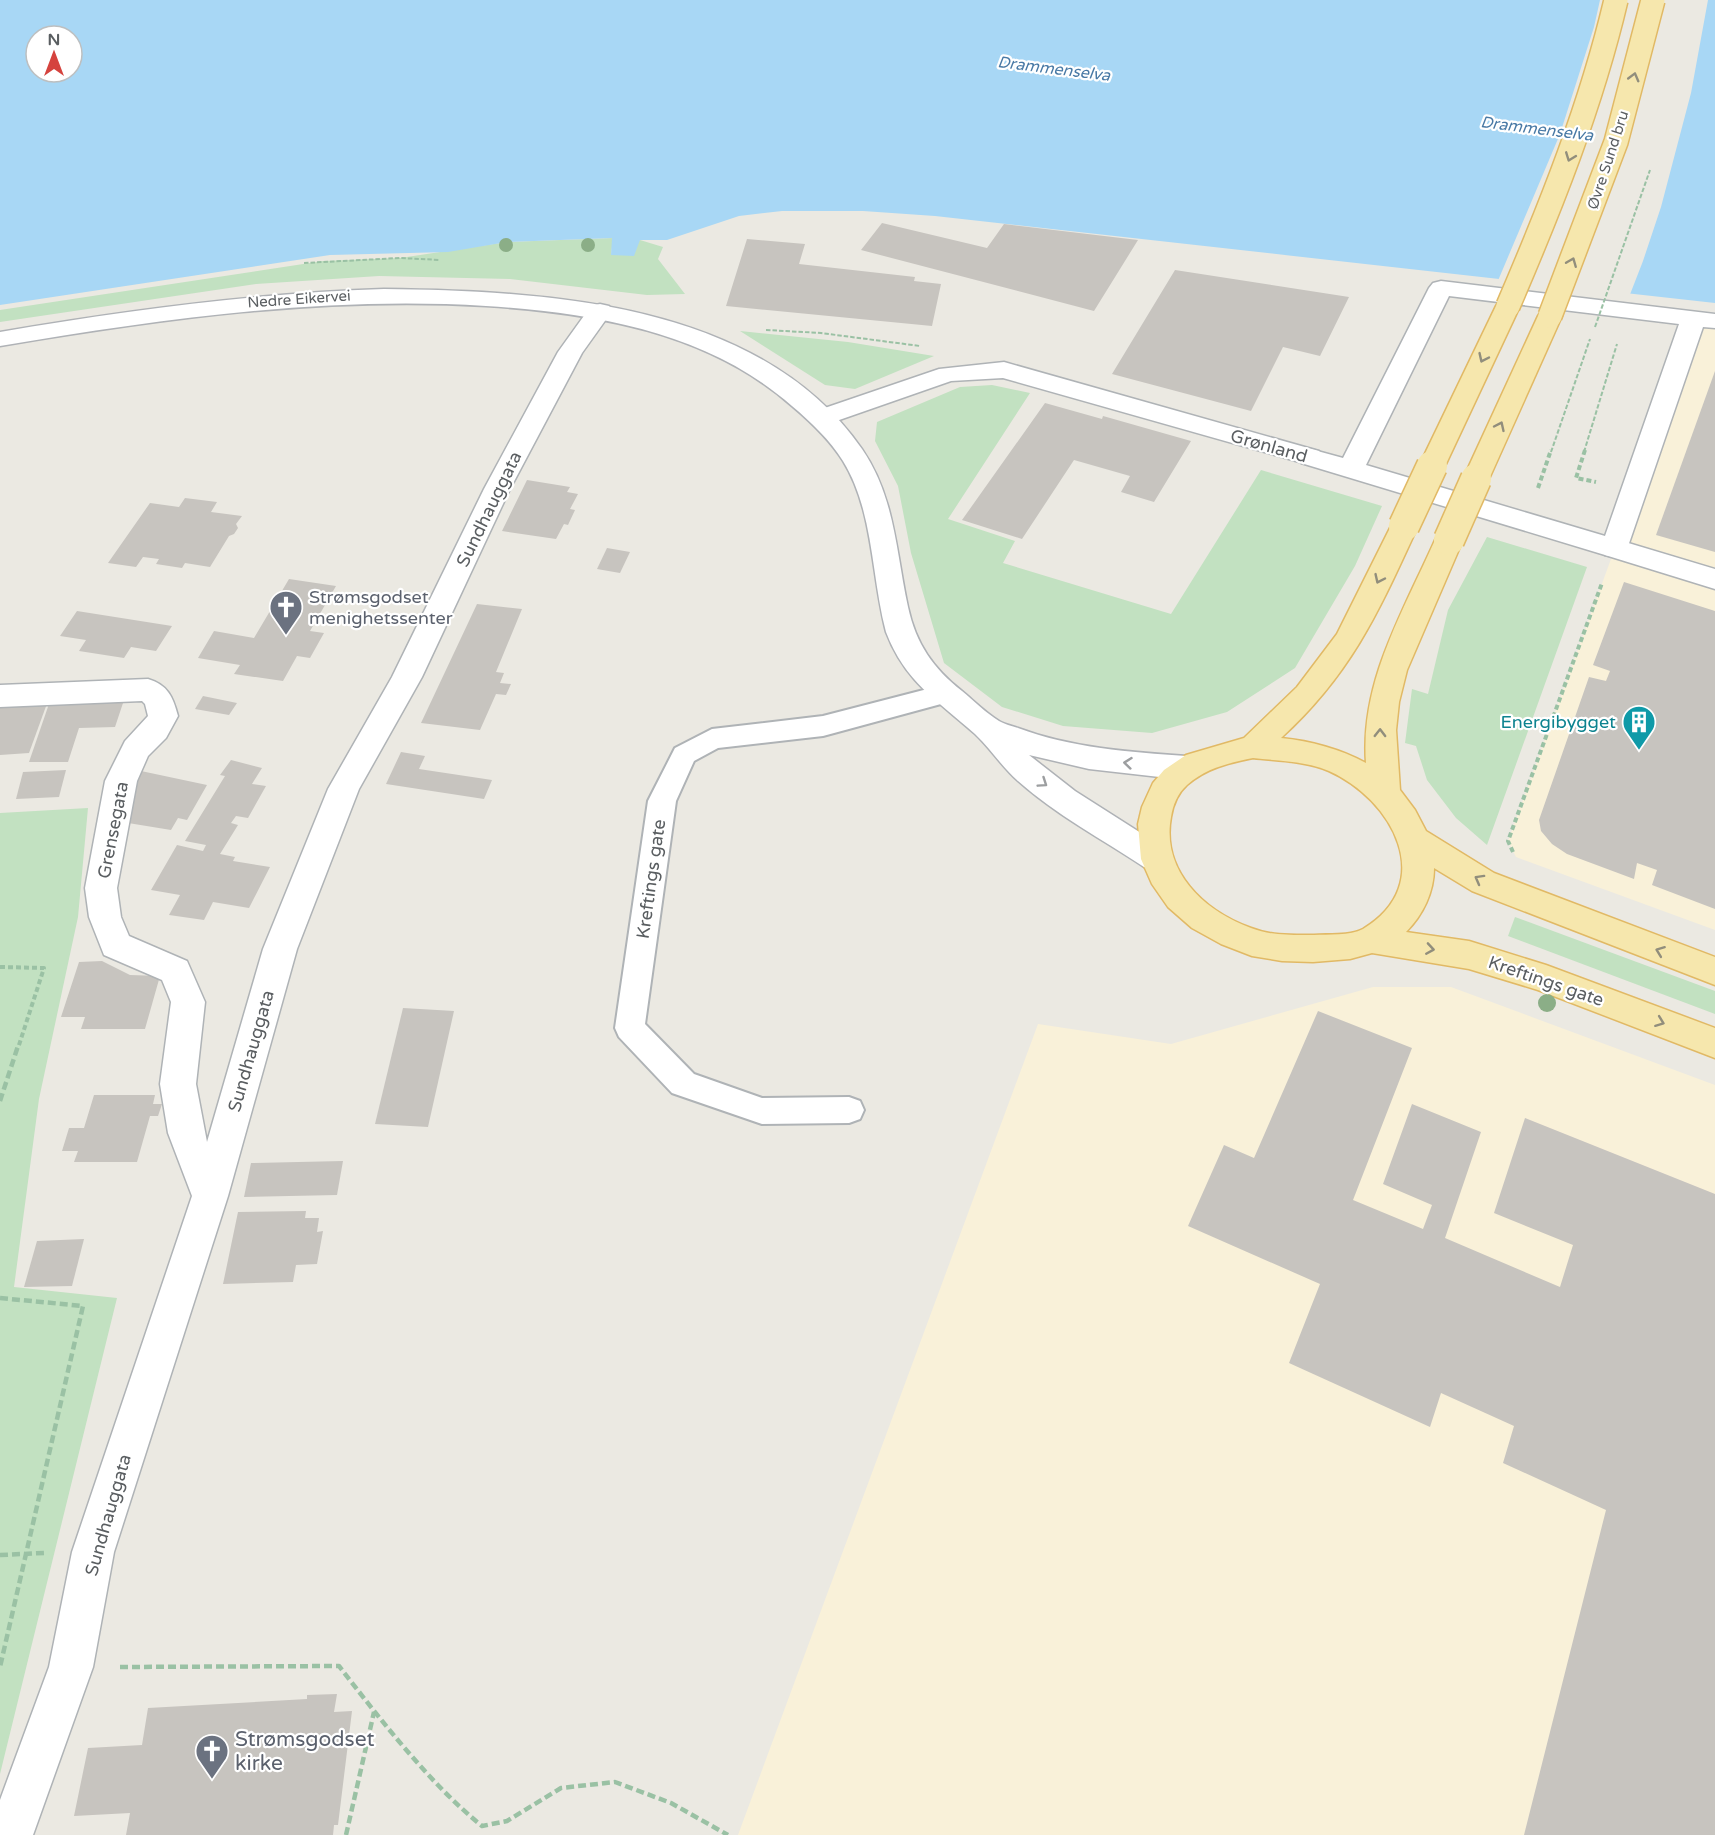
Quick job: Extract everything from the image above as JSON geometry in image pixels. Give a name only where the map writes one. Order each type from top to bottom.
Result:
[{"type":"main road","points":[[1253,747],[1309,692],[1339,653],[1366,608],[1508,306],[1577,136],[1609,32],[1616,0]]},
{"type":"main road","name":"Øvre Sund bru","points":[[1384,791],[1380,712],[1385,692],[1449,540],[1550,316],[1616,142],[1653,0]]},
{"type":"main road","points":[[1253,747],[1305,752],[1341,764],[1384,791],[1402,814],[1415,840],[1419,872],[1412,899],[1399,918],[1372,940],[1333,948],[1289,950],[1243,939],[1203,919],[1173,891],[1155,858],[1153,816],[1166,788],[1186,768],[1213,755],[1253,747]]},
{"type":"main road","points":[[1415,840],[1483,882],[1715,971]]},
{"type":"main road","name":"Kreftings gate","points":[[1372,940],[1480,959],[1546,979],[1715,1042]]},
{"type":"street","points":[[1350,470],[1441,288],[1704,320],[1615,548]]},
{"type":"street","name":"Nedre Eikervei","points":[[0,339],[97,322],[298,297],[371,294],[482,298],[600,311]]},
{"type":"street","points":[[600,311],[681,332],[740,356],[794,392],[822,418],[851,453],[864,474],[880,525],[900,633],[909,654],[943,694],[987,727],[1032,776],[1155,858]]},
{"type":"street","name":"Sundhauggata","points":[[10,1835],[72,1667],[93,1552],[210,1196],[280,949],[344,789],[407,676],[497,489],[558,373],[576,343],[600,311]]},
{"type":"street","name":"Grønland","points":[[822,418],[948,374],[1004,370],[1310,457],[1715,579]]},
{"type":"street","name":"Grensegata","points":[[0,696],[148,690],[159,699],[163,716],[155,730],[136,749],[121,781],[101,888],[105,916],[116,945],[175,971],[188,1002],[178,1084],[186,1133],[210,1196]]},
{"type":"street","points":[[987,727],[1027,744],[1076,755],[1123,763],[1186,768]]},
{"type":"lane","name":"Kreftings gate","points":[[849,1110],[762,1111],[683,1084],[630,1028],[662,801],[684,755],[712,739],[823,726],[943,694]]},
{"type":"path","points":[[1525,521],[1594,329],[1602,332]]},
{"type":"path","points":[[764,330],[821,333],[923,346]]},
{"type":"path","points":[[1597,482],[1576,478],[1619,337]]},
{"type":"path","points":[[1516,857],[1508,841],[1615,548]]},
{"type":"path","points":[[0,967],[44,968],[0,1101]]},
{"type":"path","points":[[0,1299],[83,1306],[0,1667]]},
{"type":"path","points":[[72,1667],[339,1666],[374,1711],[460,1809],[482,1826],[507,1821],[561,1788],[615,1782],[671,1803],[728,1835]]},
{"type":"path","points":[[346,1835],[374,1711]]},
{"type":"shaded area","points":[[1715,315],[1715,930],[1516,857],[1508,841],[1615,548],[1693,319]]},
{"type":"shaded area","points":[[1373,987],[1451,987],[1715,1085],[1715,1835],[738,1835],[1038,1024],[1171,1044]]},
{"type":"green space","points":[[613,238],[611,255],[640,240],[663,247],[658,259],[685,294],[647,295],[510,279],[379,276],[256,284],[0,322],[0,310],[323,261],[400,258],[507,242]]},
{"type":"green space","points":[[740,331],[848,342],[934,356],[855,389],[825,385]]},
{"type":"green space","points":[[992,385],[1030,393],[948,519],[1015,541],[1003,563],[1171,614],[1261,470],[1382,506],[1355,566],[1295,668],[1227,712],[1152,733],[1063,726],[1002,707],[944,663],[911,553],[898,486],[875,441],[877,422],[960,387]]},
{"type":"green space","points":[[1487,537],[1587,567],[1487,845],[1456,818],[1427,780],[1416,746],[1405,743],[1412,689],[1428,694],[1448,610]]},
{"type":"green space","points":[[88,808],[78,917],[39,1099],[14,1287],[117,1298],[0,1774],[0,813]]},
{"type":"green space","points":[[1515,917],[1715,991],[1715,1014],[1508,936]]},
{"type":"water","name":"Drammenselva","points":[[0,0],[1715,0],[1715,303],[935,216],[863,211],[782,211],[739,216],[667,240],[640,240],[634,256],[611,255],[612,238],[507,242],[448,252],[330,255],[0,305]]},
{"type":"pier","points":[[1600,0],[1708,0],[1691,93],[1661,207],[1643,261],[1629,297],[1497,283],[1560,134],[1594,27]]},
{"type":"building","points":[[882,223],[987,248],[1004,224],[1138,240],[1094,311],[861,250]]},
{"type":"building","points":[[747,239],[805,244],[799,264],[915,277],[914,281],[941,284],[932,326],[726,306]]},
{"type":"building","points":[[1175,270],[1349,297],[1320,356],[1283,347],[1251,411],[1112,374]]},
{"type":"building","points":[[1715,371],[1715,552],[1656,535]]},
{"type":"building","points":[[1045,403],[1102,419],[1103,416],[1191,441],[1154,502],[1121,492],[1130,476],[1074,460],[1022,539],[962,520]]},
{"type":"building","points":[[527,480],[570,487],[567,492],[578,494],[570,509],[575,510],[568,525],[564,524],[556,539],[502,531]]},
{"type":"building","points":[[185,498],[217,502],[211,512],[242,516],[236,524],[238,528],[234,534],[229,536],[210,567],[185,563],[182,568],[156,564],[159,559],[143,557],[136,567],[108,563],[150,503],[179,507]]},
{"type":"building","points":[[607,548],[630,552],[620,573],[597,569]]},
{"type":"building","points":[[289,579],[336,586],[310,631],[324,633],[310,658],[297,656],[283,681],[234,674],[240,665],[198,658],[214,631],[254,638]]},
{"type":"building","name":"Energibygget","points":[[1624,582],[1715,611],[1715,909],[1652,885],[1657,870],[1637,863],[1634,879],[1567,854],[1552,844],[1541,831],[1539,820],[1589,677],[1606,681],[1610,671],[1593,665]]},
{"type":"building","points":[[477,604],[522,609],[496,672],[504,673],[500,683],[511,684],[506,695],[496,694],[480,730],[421,723]]},
{"type":"building","points":[[77,611],[172,626],[156,651],[131,647],[124,658],[79,651],[86,640],[60,636]]},
{"type":"building","points":[[203,696],[237,703],[229,715],[195,709]]},
{"type":"building","points":[[125,697],[115,727],[79,728],[68,762],[29,762],[51,698]]},
{"type":"building","points":[[49,698],[29,753],[0,755],[0,701]]},
{"type":"building","points":[[401,752],[425,756],[419,769],[492,780],[484,799],[386,784]]},
{"type":"building","points":[[231,760],[262,768],[252,784],[266,786],[248,818],[236,816],[231,823],[238,825],[220,854],[235,857],[233,861],[270,867],[249,908],[213,902],[204,920],[169,915],[180,895],[151,890],[177,845],[203,851],[206,845],[185,841],[225,776],[220,775]]},
{"type":"building","points":[[66,770],[59,797],[16,799],[23,772]]},
{"type":"building","points":[[141,771],[207,785],[187,820],[178,818],[171,830],[122,822],[120,804]]},
{"type":"building","points":[[102,961],[130,975],[160,976],[145,1029],[81,1029],[85,1017],[61,1017],[79,962]]},
{"type":"building","points":[[403,1008],[454,1011],[428,1127],[375,1124]]},
{"type":"building","points":[[1318,1011],[1412,1048],[1353,1200],[1423,1229],[1432,1205],[1383,1184],[1412,1104],[1481,1132],[1445,1238],[1560,1287],[1573,1245],[1494,1213],[1525,1118],[1715,1194],[1715,1835],[1524,1835],[1606,1510],[1503,1463],[1514,1426],[1441,1393],[1430,1427],[1289,1363],[1320,1284],[1188,1226],[1224,1145],[1254,1158]]},
{"type":"building","points":[[94,1095],[155,1095],[153,1104],[162,1104],[158,1116],[150,1116],[137,1162],[74,1162],[78,1151],[62,1151],[69,1128],[84,1128]]},
{"type":"building","points":[[343,1161],[337,1195],[244,1197],[251,1163]]},
{"type":"building","points":[[306,1211],[305,1218],[319,1218],[317,1232],[323,1231],[317,1264],[296,1265],[293,1282],[223,1284],[238,1212]]},
{"type":"building","points":[[84,1239],[72,1286],[24,1287],[37,1241]]},
{"type":"building","name":"Strømsgodset kirke","points":[[337,1694],[334,1712],[352,1711],[338,1825],[334,1825],[333,1835],[126,1835],[130,1813],[74,1816],[88,1748],[142,1745],[148,1708],[307,1699],[307,1695]]},
{"type":"place","name":"Strømsgodset menighetssenter","points":[[286,636]]},
{"type":"place","name":"Energibygget","points":[[1639,751]]},
{"type":"place","name":"Strømsgodset kirke","points":[[212,1780]]}]
